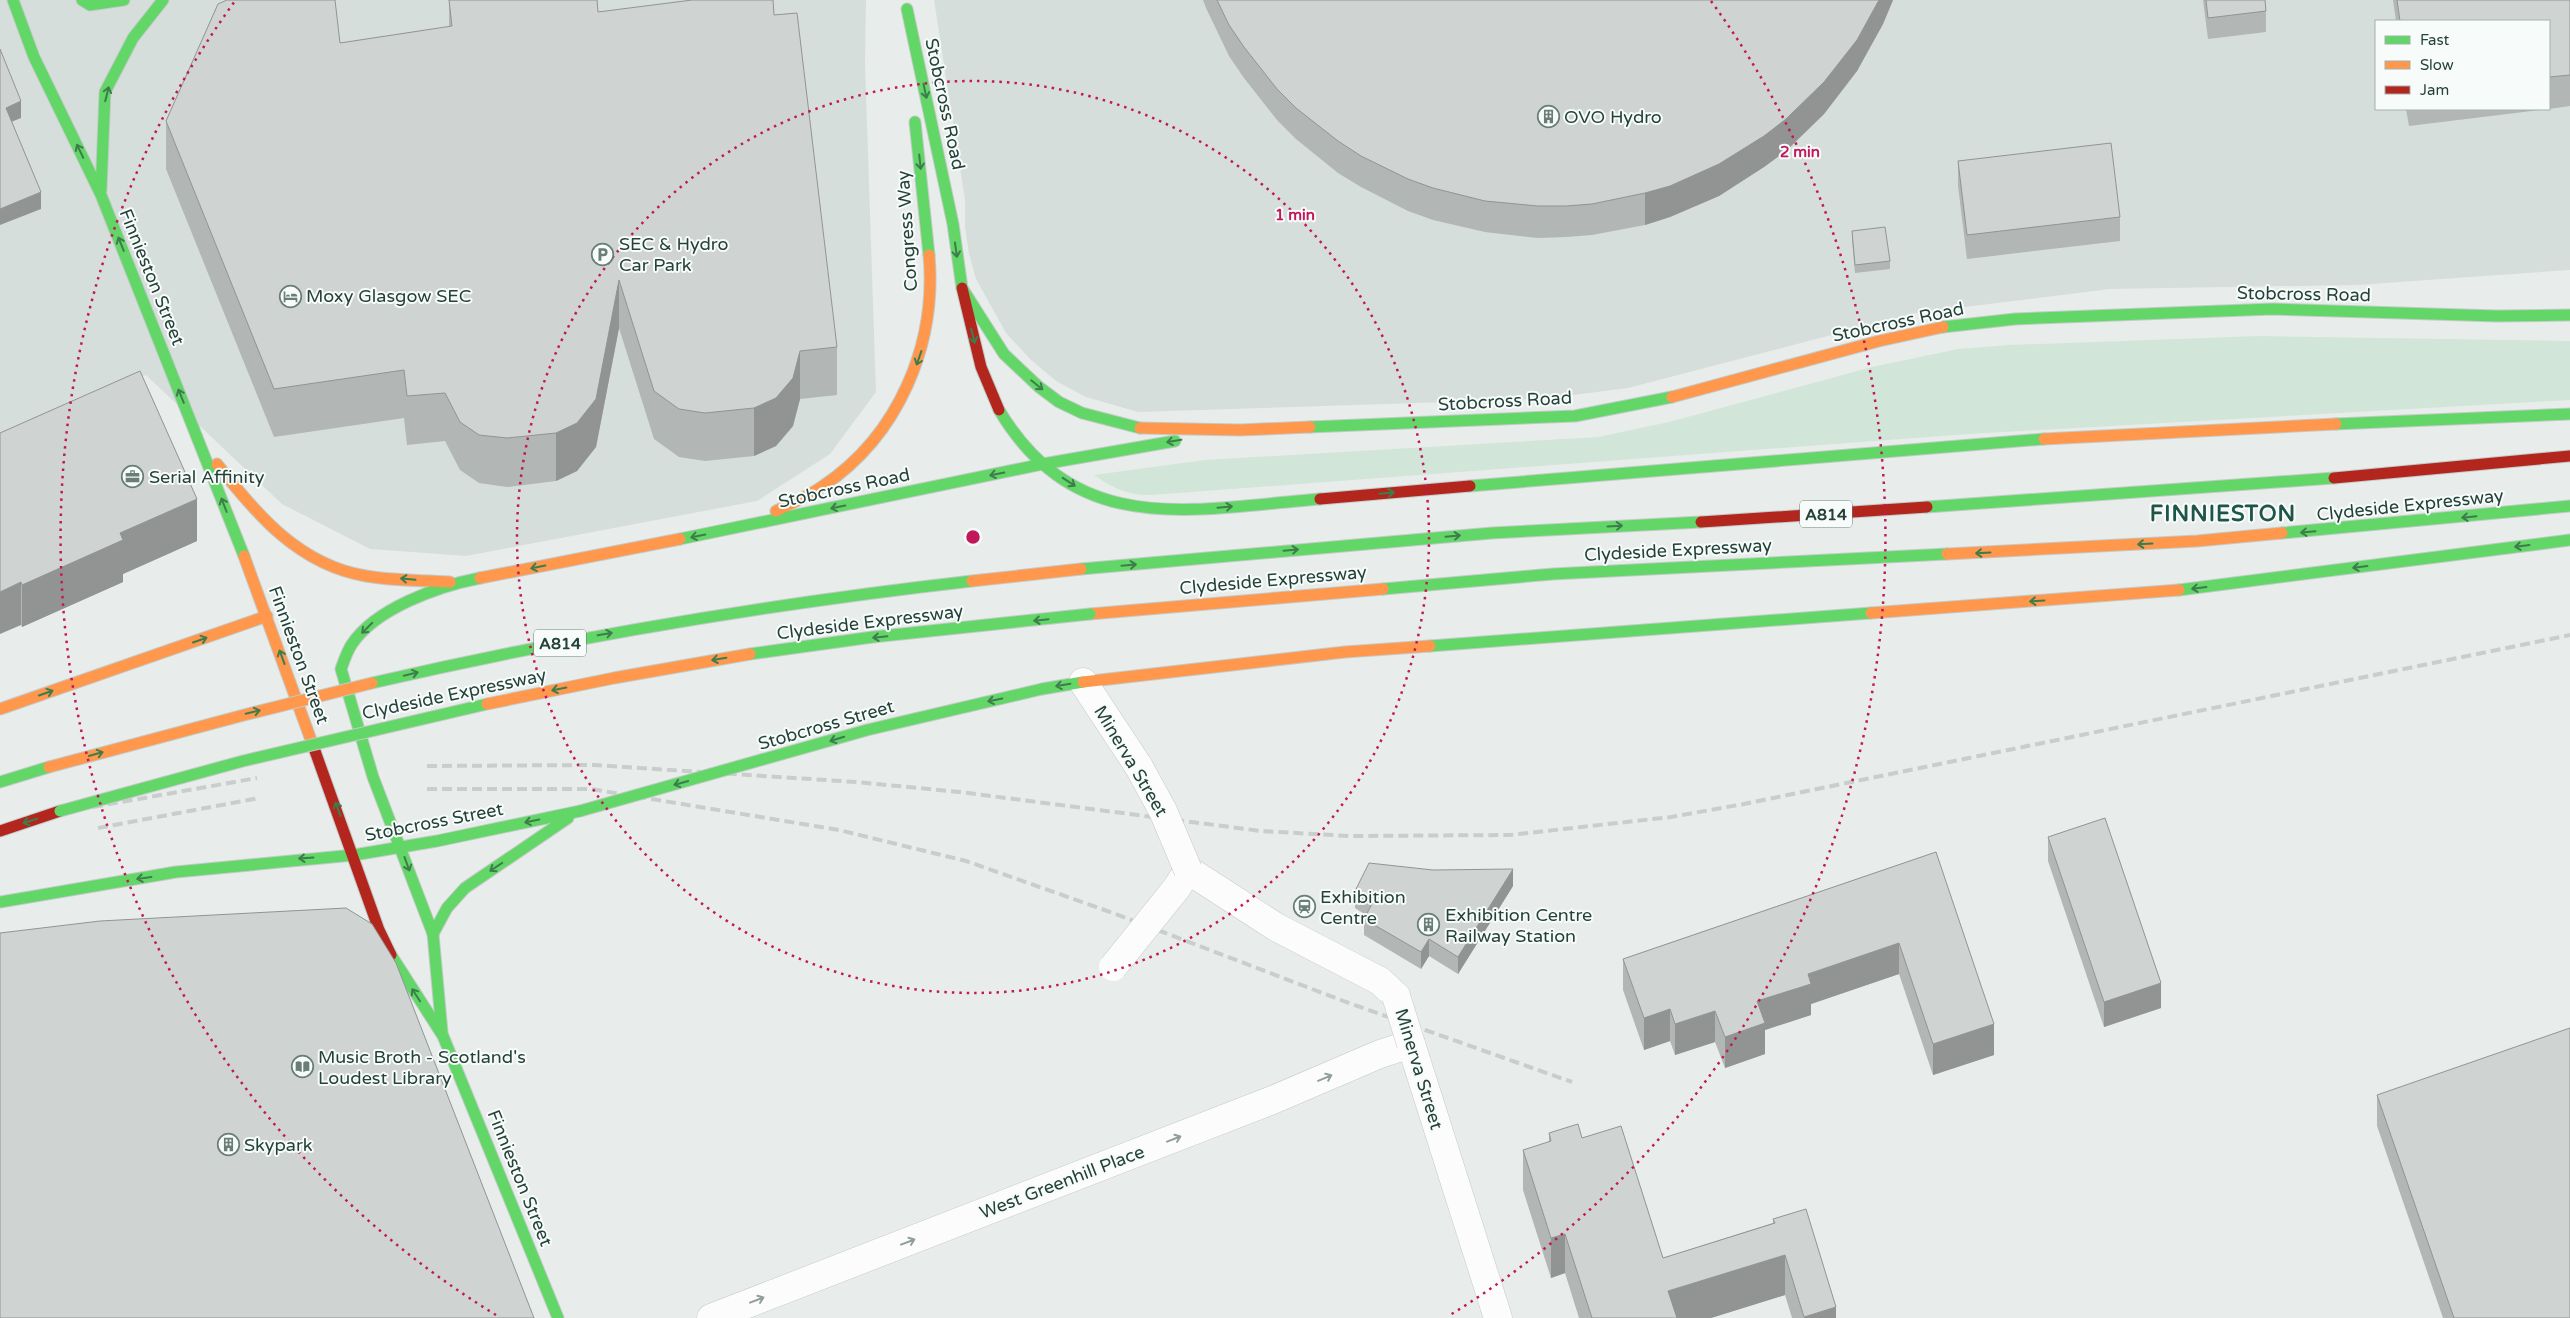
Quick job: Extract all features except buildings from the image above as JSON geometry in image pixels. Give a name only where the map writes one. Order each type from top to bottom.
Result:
[{"type":"main road","name":"Finnieston Street","points":[[14,0],[34,56],[101,195],[199,441],[267,616],[354,855],[379,930],[394,962],[443,1036],[558,1318]]},
{"type":"main road","points":[[82,0],[90,5],[124,0]]},
{"type":"main road","points":[[101,195],[105,92],[133,38],[163,0]]},
{"type":"main road","name":"Congress Way","points":[[746,526],[823,486],[851,463],[874,438],[897,408],[910,383],[922,350],[931,286],[913,101],[907,4]]},
{"type":"main road","name":"Stobcross Road","points":[[907,4],[953,224],[962,288],[990,335],[1021,372],[1059,402],[1082,413],[1135,428],[1240,430],[1575,416],[1659,401],[1879,341],[1937,328],[2015,319],[2273,309],[2497,316],[2570,314]]},
{"type":"main road","points":[[962,288],[989,391],[1016,436],[1043,464],[1087,493],[1134,507],[1171,511],[2078,436],[2570,414]]},
{"type":"main road","name":"Stobcross Road","points":[[456,583],[746,526],[1043,464],[1240,430]]},
{"type":"main road","points":[[199,441],[260,518],[280,537],[307,556],[356,575],[456,583]]},
{"type":"main road","name":"Clydeside Expressway","points":[[0,782],[251,712],[458,663],[575,640],[786,604],[1081,569],[1492,533],[1719,521],[2064,498],[2408,473],[2570,456]]},
{"type":"main road","name":"Clydeside Expressway","points":[[0,831],[60,811],[286,750],[404,722],[594,682],[804,646],[1090,614],[1554,574],[2197,541],[2570,506]]},
{"type":"main road","name":"Stobcross Street","points":[[0,902],[144,878],[300,858],[354,855],[437,841],[580,810],[867,730],[1042,689],[1083,682],[1345,652],[2172,591],[2570,540]]},
{"type":"main road","points":[[443,1036],[433,934],[401,846],[373,777],[341,669],[352,644],[376,620],[392,609],[456,583]]},
{"type":"main road","points":[[0,709],[267,616]]},
{"type":"main road","name":"Stobcross Street","points":[[433,934],[447,908],[465,888],[580,810]]},
{"type":"street","name":"Minerva Street","points":[[1083,682],[1139,767],[1163,811],[1181,880],[1276,926],[1380,980],[1396,996],[1498,1318]]},
{"type":"street","points":[[1110,970],[1181,880]]},
{"type":"street","name":"West Greenhill Place","points":[[711,1318],[1275,1099],[1380,1054],[1411,1044]]},
{"type":"shaded area","points":[[0,0],[866,0],[865,63],[876,392],[830,454],[757,501],[466,556],[370,549],[282,504],[146,375],[0,435]]},
{"type":"shaded area","points":[[934,0],[2570,0],[2570,270],[2357,285],[2110,289],[1916,313],[1628,388],[1543,399],[1138,412],[1086,397],[1056,381],[1031,360],[1006,333],[976,279],[969,254],[965,227],[965,200]]},
{"type":"green space","points":[[2258,336],[2570,341],[2570,400],[1969,434],[1152,495],[1128,493],[1094,475],[1205,460],[1598,437],[1669,422],[1872,367],[1958,349],[2008,345]]},
{"type":"railway","points":[[427,766],[594,765],[856,782],[960,792],[1261,831],[1349,836],[1510,835],[1671,817],[1744,804],[2570,635]]},
{"type":"railway","points":[[93,807],[257,778]]},
{"type":"railway","points":[[427,789],[591,789],[839,830],[966,861],[1113,913],[1346,1002],[1572,1082]]},
{"type":"railway","points":[[98,828],[259,798]]},
{"type":"traffic: fast","points":[[13,0],[34,57],[101,195],[244,556]]},
{"type":"traffic: fast","points":[[82,0],[90,5],[124,0]]},
{"type":"traffic: fast","points":[[101,191],[105,92],[133,38],[163,0]]},
{"type":"traffic: fast","points":[[907,9],[953,224],[962,288],[1004,354],[1039,387],[1059,402],[1082,413],[1140,428]]},
{"type":"traffic: fast","points":[[915,122],[929,255]]},
{"type":"traffic: fast","points":[[1943,327],[2015,319],[2273,309],[2497,316],[2570,315]]},
{"type":"traffic: fast","points":[[1310,427],[1575,416],[1672,397]]},
{"type":"traffic: fast","points":[[999,410],[1030,452],[1064,480],[1101,498],[1141,507],[1183,510],[1227,508],[1320,499]]},
{"type":"traffic: fast","points":[[2336,424],[2570,414]]},
{"type":"traffic: fast","points":[[1470,486],[2044,439]]},
{"type":"traffic: fast","points":[[680,539],[1043,464],[1175,441]]},
{"type":"traffic: fast","points":[[1927,507],[2334,478]]},
{"type":"traffic: fast","points":[[2282,533],[2570,506]]},
{"type":"traffic: fast","points":[[1081,569],[1492,533],[1701,522]]},
{"type":"traffic: fast","points":[[2179,590],[2570,540]]},
{"type":"traffic: fast","points":[[1383,589],[1553,574],[1947,554]]},
{"type":"traffic: fast","points":[[442,1032],[433,934],[373,777],[341,669],[352,644],[363,631],[392,609],[428,593],[480,578]]},
{"type":"traffic: fast","points":[[372,683],[446,666],[670,623],[821,600],[972,581]]},
{"type":"traffic: fast","points":[[1430,646],[1871,613]]},
{"type":"traffic: fast","points":[[750,654],[873,637],[1090,614]]},
{"type":"traffic: fast","points":[[1042,689],[1083,682]]},
{"type":"traffic: fast","points":[[580,811],[867,730],[1042,689]]},
{"type":"traffic: fast","points":[[60,811],[243,761],[487,704]]},
{"type":"traffic: fast","points":[[0,782],[49,767]]},
{"type":"traffic: fast","points":[[354,855],[437,841],[580,811]]},
{"type":"traffic: fast","points":[[433,934],[447,908],[465,888],[568,818]]},
{"type":"traffic: fast","points":[[0,902],[176,872],[354,855]]},
{"type":"traffic: fast","points":[[391,955],[443,1036],[558,1318]]},
{"type":"traffic: slow","points":[[776,511],[818,490],[850,465],[873,441],[892,414],[908,385],[919,354],[930,288],[929,255]]},
{"type":"traffic: slow","points":[[1672,397],[1879,341],[1943,327]]},
{"type":"traffic: slow","points":[[2044,439],[2336,424]]},
{"type":"traffic: slow","points":[[1140,428],[1240,430],[1310,427]]},
{"type":"traffic: slow","points":[[217,464],[264,519],[281,535],[320,561],[342,570],[377,578],[450,582]]},
{"type":"traffic: slow","points":[[1947,554],[2197,541],[2282,533]]},
{"type":"traffic: slow","points":[[480,578],[680,539]]},
{"type":"traffic: slow","points":[[244,556],[315,751]]},
{"type":"traffic: slow","points":[[972,581],[1081,569]]},
{"type":"traffic: slow","points":[[1090,614],[1383,589]]},
{"type":"traffic: slow","points":[[1871,613],[2179,590]]},
{"type":"traffic: slow","points":[[0,709],[267,616]]},
{"type":"traffic: slow","points":[[1083,682],[1345,652],[1430,646]]},
{"type":"traffic: slow","points":[[487,704],[614,678],[750,654]]},
{"type":"traffic: slow","points":[[49,767],[372,683]]},
{"type":"traffic: jam","points":[[962,288],[981,367],[999,410]]},
{"type":"traffic: jam","points":[[2334,478],[2570,456]]},
{"type":"traffic: jam","points":[[1320,499],[1470,486]]},
{"type":"traffic: jam","points":[[1701,522],[1927,507]]},
{"type":"traffic: jam","points":[[315,751],[379,930],[391,955]]},
{"type":"traffic: jam","points":[[0,831],[60,811]]},
{"type":"place","name":"OVO Hydro","points":[[1548,117]]},
{"type":"place","name":"SEC & Hydro Car Park","points":[[603,254]]},
{"type":"place","name":"Moxy Glasgow SEC","points":[[290,296]]},
{"type":"place","name":"Serial Affinity","points":[[133,477]]},
{"type":"place","name":"Exhibition Centre","points":[[1304,907]]},
{"type":"place","name":"Exhibition Centre Railway Station","points":[[1429,925]]},
{"type":"place","name":"Music Broth - Scotland's Loudest Library","points":[[302,1067]]},
{"type":"place","name":"Skypark","points":[[228,1145]]},
{"type":"district","name":"FINNIESTON","points":[[2223,513]]}]
